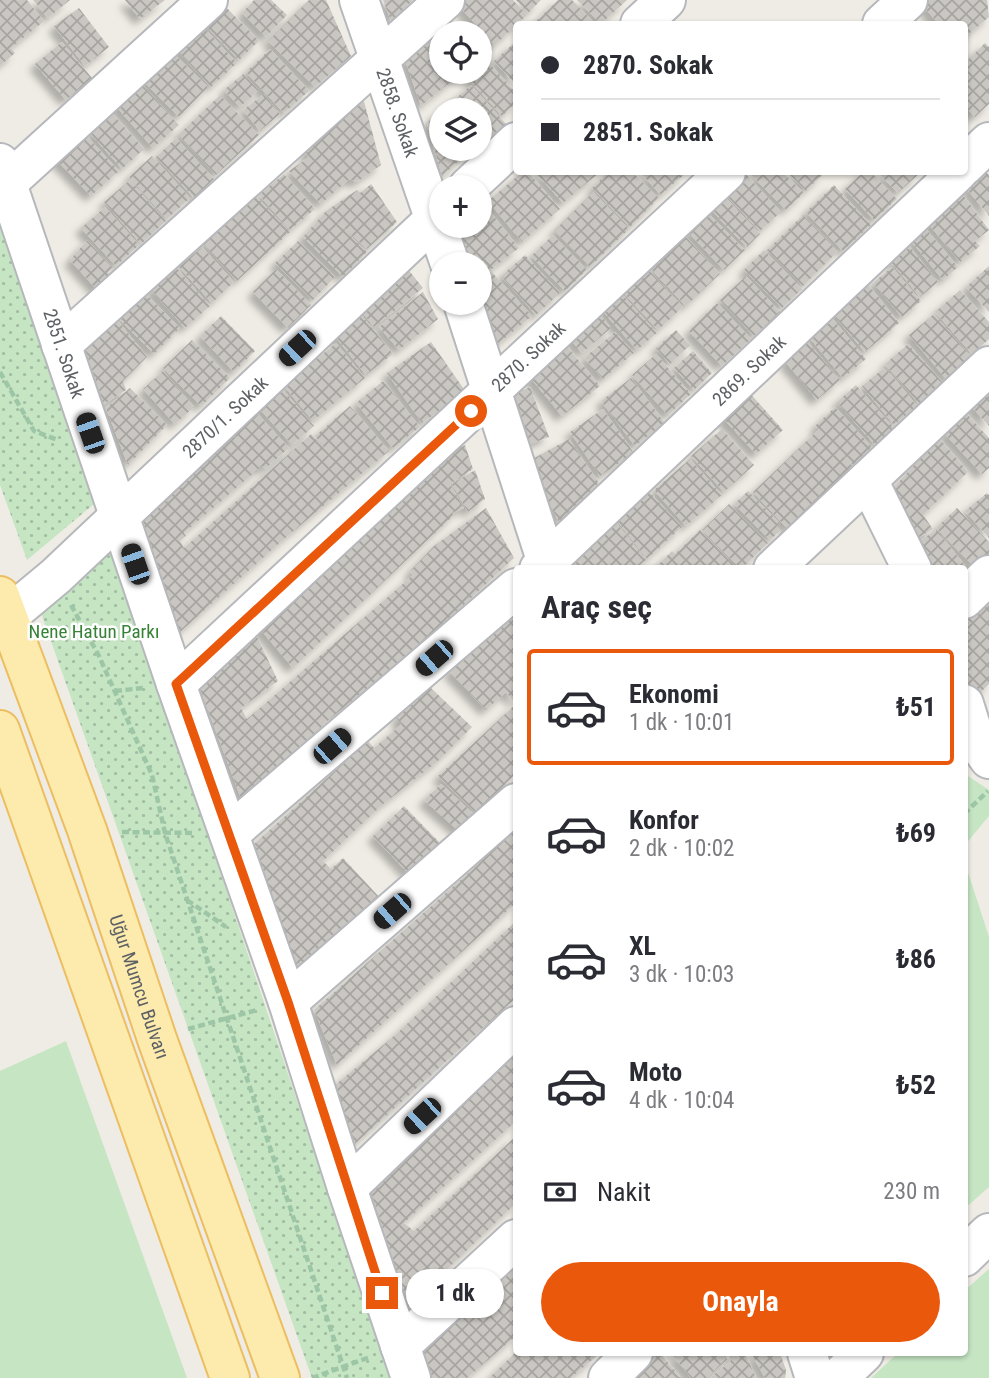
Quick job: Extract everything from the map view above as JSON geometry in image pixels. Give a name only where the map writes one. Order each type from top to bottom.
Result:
[{"type":"main road","name":"Uğur Mumcu Bulvarı","points":[[4,607],[87,831],[157,1039],[280,1378]]},
{"type":"main road","points":[[0,730],[230,1378]]},
{"type":"street","points":[[4,173],[208,0]]},
{"type":"street","name":"2858. Sokak","points":[[359,0],[429,192]]},
{"type":"street","points":[[61,345],[380,62],[445,0]]},
{"type":"street","points":[[643,21],[666,0]]},
{"type":"street","points":[[885,21],[908,0]]},
{"type":"street","points":[[968,162],[989,142]]},
{"type":"street","points":[[481,175],[513,145]]},
{"type":"street","name":"2851. Sokak","points":[[4,173],[176,684],[288,1002],[406,1362]]},
{"type":"street","name":"2870. Sokak","points":[[176,684],[723,175]]},
{"type":"street","name":"2869. Sokak","points":[[546,565],[955,175]]},
{"type":"street","name":"2870/1. Sokak","points":[[4,607],[56,576],[429,224]]},
{"type":"street","points":[[467,315],[545,565]]},
{"type":"street","points":[[777,565],[989,366]]},
{"type":"street","points":[[868,481],[910,565]]},
{"type":"street","points":[[968,595],[989,575]]},
{"type":"street","points":[[229,834],[513,591]]},
{"type":"street","points":[[968,717],[975,739],[989,759]]},
{"type":"street","points":[[288,1002],[513,806]]},
{"type":"street","points":[[347,1188],[513,1029]]},
{"type":"street","points":[[968,1253],[989,1233]]},
{"type":"street","points":[[406,1362],[513,1242]]},
{"type":"street","points":[[608,1378],[629,1356]]},
{"type":"street","points":[[808,1356],[815,1378]]},
{"type":"street","points":[[838,1378],[861,1356]]},
{"type":"path","points":[[0,372],[34,431],[98,455]]},
{"type":"path","points":[[56,576],[99,656],[152,775],[164,833],[347,1378]]},
{"type":"path","points":[[968,810],[989,790]]},
{"type":"path","points":[[87,831],[229,834]]},
{"type":"path","points":[[157,1039],[288,1002]]},
{"type":"path","points":[[312,1378],[344,1368],[406,1362]]},
{"type":"green space","points":[[0,195],[100,499],[27,560],[0,485]]},
{"type":"green space","name":"Nene Hatun Parkı","points":[[112,549],[390,1378],[312,1378],[41,613]]},
{"type":"green space","points":[[968,776],[989,790],[989,816],[968,841]]},
{"type":"green space","points":[[968,872],[989,937],[989,1187],[968,1205]]},
{"type":"green space","points":[[66,1041],[187,1378],[0,1378],[0,1071]]},
{"type":"green space","points":[[989,1269],[989,1378],[871,1378],[895,1356],[968,1356],[968,1287]]},
{"type":"building","points":[[0,0],[27,0],[44,21],[11,48],[15,53],[0,66]]},
{"type":"building","points":[[33,0],[70,0],[48,18]]},
{"type":"building","points":[[125,0],[165,0],[140,19]]},
{"type":"building","points":[[254,0],[271,0],[287,15],[266,37],[242,13]]},
{"type":"building","points":[[309,0],[326,0],[351,56],[315,87],[268,41]]},
{"type":"building","points":[[383,0],[413,0],[391,21]]},
{"type":"building","points":[[462,0],[513,0],[527,15],[521,21],[513,21],[513,28],[495,45],[492,42],[492,21],[473,21],[457,4]]},
{"type":"building","points":[[516,0],[541,0],[528,13]]},
{"type":"building","points":[[558,0],[572,0],[593,21],[536,21]]},
{"type":"building","points":[[577,0],[627,0],[604,21],[598,21]]},
{"type":"building","points":[[925,0],[987,0],[989,17],[968,35],[968,21],[936,21],[921,4]]},
{"type":"building","points":[[221,2],[259,41],[239,60],[201,21]]},
{"type":"building","points":[[79,8],[109,47],[85,66],[54,26]]},
{"type":"building","points":[[199,22],[237,63],[211,87],[173,46]]},
{"type":"building","points":[[428,39],[429,84],[448,84],[421,106],[405,60]]},
{"type":"building","points":[[62,42],[92,78],[66,100],[35,64]]},
{"type":"building","points":[[985,43],[989,47],[989,104],[975,117],[968,109],[968,60]]},
{"type":"building","points":[[513,44],[513,82],[494,61]]},
{"type":"building","points":[[270,49],[309,91],[284,113],[246,72]]},
{"type":"building","points":[[171,51],[208,87],[179,117],[142,80]]},
{"type":"building","points":[[492,66],[513,90],[513,106],[502,116],[492,105],[492,98],[486,98],[473,84],[492,84]]},
{"type":"building","points":[[243,74],[259,90],[240,107],[224,90]]},
{"type":"building","points":[[137,79],[179,125],[153,148],[112,102]]},
{"type":"building","points":[[471,85],[483,98],[456,98]]},
{"type":"building","points":[[264,94],[280,114],[260,131],[243,110]]},
{"type":"building","points":[[362,94],[381,165],[357,182],[349,179],[321,204],[289,171],[309,157],[305,152]]},
{"type":"building","points":[[220,95],[259,135],[216,175],[178,135]]},
{"type":"building","points":[[492,108],[506,124],[492,136]]},
{"type":"building","points":[[112,113],[144,149],[122,169],[90,133]]},
{"type":"building","points":[[81,130],[119,171],[91,196],[53,156]]},
{"type":"building","points":[[176,138],[214,179],[194,198],[156,157]]},
{"type":"building","points":[[152,156],[190,198],[167,219],[129,177]]},
{"type":"building","points":[[438,161],[459,161],[443,175]]},
{"type":"building","points":[[986,172],[989,175],[989,216],[966,188]]},
{"type":"building","points":[[284,174],[315,209],[290,230],[259,195]]},
{"type":"building","points":[[518,175],[531,175],[560,209],[522,242],[492,206],[492,198]]},
{"type":"building","points":[[538,175],[596,175],[563,203]]},
{"type":"building","points":[[605,175],[635,175],[659,198],[630,227],[592,188]]},
{"type":"building","points":[[643,175],[684,175],[661,195]]},
{"type":"building","points":[[741,175],[747,175],[781,212],[760,231],[723,192]]},
{"type":"building","points":[[751,175],[785,175],[804,193],[786,210]]},
{"type":"building","points":[[790,175],[822,175],[806,191]]},
{"type":"building","points":[[860,175],[874,175],[897,199],[874,220],[845,189]]},
{"type":"building","points":[[880,175],[918,175],[898,193]]},
{"type":"building","points":[[130,180],[166,221],[141,244],[104,202]]},
{"type":"building","points":[[371,184],[397,222],[367,249],[329,214],[367,252],[343,277],[303,237],[326,211]]},
{"type":"building","points":[[834,185],[871,225],[843,251],[806,212]]},
{"type":"building","points":[[593,192],[629,229],[590,267],[554,231]]},
{"type":"building","points":[[961,192],[989,230],[975,241],[980,246],[960,262],[926,221]]},
{"type":"building","points":[[255,195],[290,232],[237,281],[203,244]]},
{"type":"building","points":[[723,195],[760,234],[747,247],[709,208]]},
{"type":"building","points":[[105,207],[139,245],[116,266],[81,228]]},
{"type":"building","points":[[708,213],[745,250],[724,270],[688,232]]},
{"type":"building","points":[[492,214],[519,248],[492,269],[492,252],[455,252],[453,238],[492,238]]},
{"type":"building","points":[[803,215],[838,251],[803,286],[767,250]]},
{"type":"building","points":[[926,229],[958,267],[943,280],[911,241]]},
{"type":"building","points":[[553,235],[587,270],[565,291],[531,256]]},
{"type":"building","points":[[686,237],[720,274],[686,306],[651,269]]},
{"type":"building","points":[[87,240],[113,268],[108,272],[111,280],[98,291],[70,260]]},
{"type":"building","points":[[298,241],[335,277],[313,300],[275,263]]},
{"type":"building","points":[[202,247],[234,282],[212,303],[179,267]]},
{"type":"building","points":[[910,247],[938,282],[920,297],[891,262]]},
{"type":"building","points":[[764,250],[802,289],[782,308],[744,270]]},
{"type":"building","points":[[525,255],[560,293],[536,315],[501,276]]},
{"type":"building","points":[[989,266],[989,312],[966,287]]},
{"type":"building","points":[[176,267],[210,306],[185,328],[151,290]]},
{"type":"building","points":[[892,267],[921,301],[902,317],[873,283]]},
{"type":"building","points":[[407,268],[423,288],[374,327],[358,307]]},
{"type":"building","points":[[647,268],[683,307],[658,330],[622,291]]},
{"type":"building","points":[[276,269],[311,305],[288,328],[253,292]]},
{"type":"building","points":[[492,272],[532,316],[494,347],[484,315],[492,315]]},
{"type":"building","points":[[746,276],[780,312],[754,336],[720,300]]},
{"type":"building","points":[[867,283],[899,323],[865,352],[831,312]]},
{"type":"building","points":[[960,290],[989,322],[989,339],[972,354],[935,312]]},
{"type":"building","points":[[423,292],[429,303],[429,315],[436,315],[438,319],[399,350],[379,327]]},
{"type":"building","points":[[620,292],[657,333],[637,350],[600,308]]},
{"type":"building","points":[[145,293],[180,328],[154,354],[119,319]]},
{"type":"building","points":[[717,303],[751,339],[722,366],[689,331]]},
{"type":"building","points":[[596,309],[611,328],[582,353],[566,334]]},
{"type":"building","points":[[361,314],[393,354],[366,375],[334,335]]},
{"type":"building","points":[[934,314],[972,358],[947,380],[909,335]]},
{"type":"building","points":[[221,316],[255,351],[234,372],[200,336]]},
{"type":"building","points":[[115,317],[147,357],[123,381],[126,390],[104,404],[84,346]]},
{"type":"building","points":[[832,318],[866,359],[843,378],[809,337]]},
{"type":"building","points":[[676,330],[690,345],[670,364],[656,348]]},
{"type":"building","points":[[615,332],[634,353],[603,379],[584,358]]},
{"type":"building","points":[[192,340],[230,378],[201,406],[163,368]]},
{"type":"building","points":[[807,341],[840,380],[817,400],[784,360]]},
{"type":"building","points":[[431,342],[466,392],[422,423],[387,373]]},
{"type":"building","points":[[336,343],[365,378],[313,421],[284,386]]},
{"type":"building","points":[[908,344],[943,383],[919,404],[885,364]]},
{"type":"building","points":[[566,345],[600,386],[562,416],[529,376]]},
{"type":"building","points":[[693,351],[712,373],[694,390],[674,368]]},
{"type":"building","points":[[656,354],[691,394],[668,415],[632,375]]},
{"type":"building","points":[[885,367],[917,406],[894,425],[862,386]]},
{"type":"building","points":[[163,371],[194,407],[175,424],[143,389]]},
{"type":"building","points":[[631,378],[665,423],[635,446],[601,401]]},
{"type":"building","points":[[383,381],[420,427],[393,448],[356,403]]},
{"type":"building","points":[[856,385],[894,428],[875,445],[837,402]]},
{"type":"building","points":[[280,386],[314,426],[292,445],[257,406]]},
{"type":"building","points":[[530,387],[549,437],[519,448],[500,399]]},
{"type":"building","points":[[130,388],[167,425],[128,465],[106,408]]},
{"type":"building","points":[[989,388],[989,426],[970,405]]},
{"type":"building","points":[[748,391],[783,430],[756,454],[721,416]]},
{"type":"building","points":[[350,406],[389,451],[283,540],[179,633],[156,559],[136,515],[224,426],[243,446],[230,430],[253,409],[289,448],[265,469],[262,466],[184,533],[186,536],[180,541],[184,548],[311,434],[335,460],[315,436]]},
{"type":"building","points":[[835,407],[872,447],[853,465],[832,444],[854,468],[789,530],[753,492],[819,429],[815,426]]},
{"type":"building","points":[[603,409],[634,453],[600,476],[570,432]]},
{"type":"building","points":[[966,413],[989,438],[989,468],[982,474],[944,433]]},
{"type":"building","points":[[722,429],[754,465],[724,492],[691,456]]},
{"type":"building","points":[[939,438],[968,472],[923,515],[933,529],[911,542],[885,497]]},
{"type":"building","points":[[569,439],[599,483],[559,522],[527,462]]},
{"type":"building","points":[[465,445],[473,469],[450,484],[464,508],[452,513],[454,515],[293,668],[255,623],[420,469]]},
{"type":"building","points":[[690,459],[722,495],[686,526],[654,490]]},
{"type":"building","points":[[475,470],[485,499],[468,512],[452,484]]},
{"type":"building","points":[[643,485],[682,527],[647,559],[611,513]]},
{"type":"building","points":[[748,491],[780,523],[777,526],[781,530],[770,540],[734,504]]},
{"type":"building","points":[[987,493],[989,495],[989,538],[965,511]]},
{"type":"building","points":[[729,504],[768,543],[745,565],[737,565],[702,530]]},
{"type":"building","points":[[486,508],[514,558],[425,641],[325,723],[296,755],[243,804],[195,675],[251,624],[278,681],[241,708],[247,719],[413,575],[410,571],[434,546]]},
{"type":"building","points":[[957,508],[989,542],[989,555],[975,568],[936,528]]},
{"type":"building","points":[[612,517],[646,560],[640,565],[566,565],[564,559]]},
{"type":"building","points":[[700,530],[734,565],[658,565],[672,551],[675,554]]},
{"type":"building","points":[[937,530],[964,565],[922,565],[912,545]]},
{"type":"building","points":[[513,603],[513,700],[506,692],[486,710],[449,671],[475,647]]},
{"type":"building","points":[[989,603],[989,684],[973,700],[968,687],[968,616],[971,617]]},
{"type":"building","points":[[430,687],[472,727],[437,762],[382,805],[323,861],[331,869],[343,858],[381,899],[298,973],[252,846],[368,741],[374,748],[402,724],[396,718]]},
{"type":"building","points":[[513,707],[513,776],[477,814],[438,776]]},
{"type":"building","points":[[441,784],[477,817],[461,833],[424,800]]},
{"type":"building","points":[[404,806],[441,844],[410,875],[373,836]]},
{"type":"building","points":[[513,829],[513,906],[337,1065],[314,1010],[474,868]]},
{"type":"building","points":[[513,924],[513,1001],[355,1144],[335,1085],[394,1036]]},
{"type":"building","points":[[513,1055],[513,1124],[404,1223],[414,1231],[513,1139],[513,1206],[408,1307],[369,1185]]},
{"type":"building","points":[[513,1264],[513,1339],[467,1378],[432,1378],[423,1350]]},
{"type":"building","points":[[513,1355],[597,1356],[571,1378],[489,1378]]},
{"type":"building","points":[[651,1356],[663,1356],[681,1378],[637,1378],[632,1371]]},
{"type":"building","points":[[673,1356],[726,1356],[727,1360],[706,1378],[691,1378]]},
{"type":"building","points":[[730,1356],[746,1356],[756,1378],[710,1378],[731,1361]]},
{"type":"building","points":[[753,1356],[781,1356],[786,1370],[785,1378],[765,1378]]},
{"type":"route","points":[[382,1293],[288,1002],[176,684],[471,411]]}]
